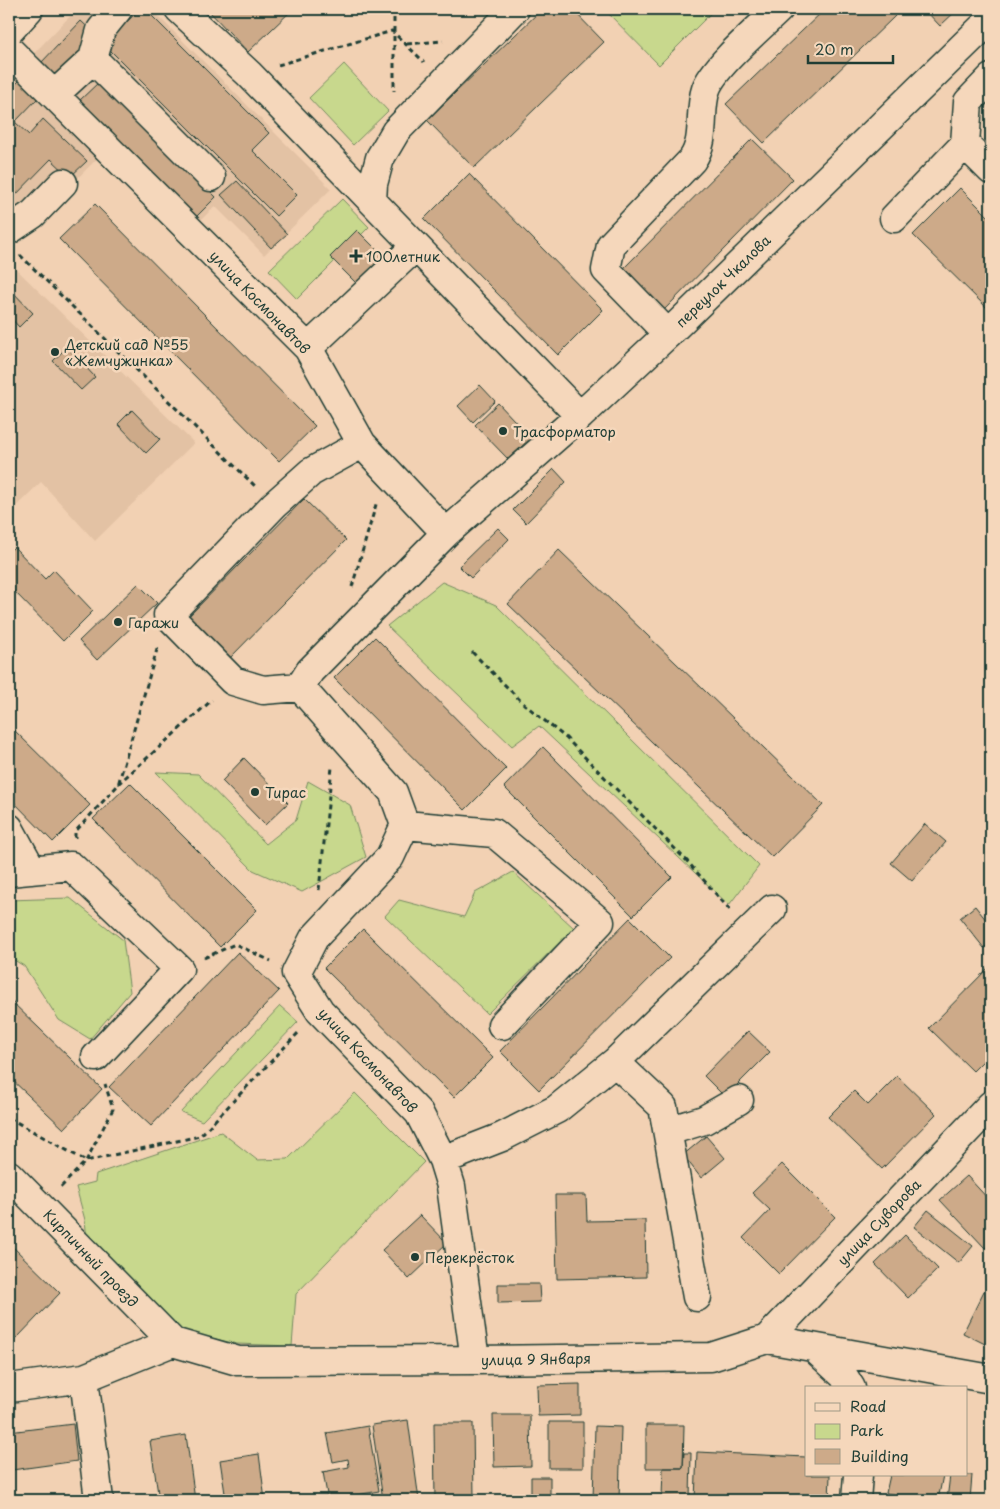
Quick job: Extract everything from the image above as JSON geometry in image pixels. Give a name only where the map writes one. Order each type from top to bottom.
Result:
[{"type":"street","points":[[9,31],[29,9]]},
{"type":"street","points":[[54,95],[93,59],[101,30],[118,9]]},
{"type":"street","points":[[180,9],[249,74],[580,416]]},
{"type":"street","points":[[372,201],[372,184],[380,158],[396,132],[515,9]]},
{"type":"street","points":[[668,334],[606,270],[611,244],[699,151],[701,105],[707,86],[717,71],[779,9]]},
{"type":"street","name":"переулок Чкалова","points":[[446,533],[580,416],[668,334],[991,19]]},
{"type":"street","name":"улица Космонавтов","points":[[9,50],[308,348],[362,444],[446,533]]},
{"type":"street","points":[[93,59],[212,177]]},
{"type":"street","points":[[894,218],[965,144],[968,102],[991,78]]},
{"type":"street","points":[[965,144],[991,170]]},
{"type":"street","points":[[12,241],[33,214],[63,183]]},
{"type":"street","points":[[308,348],[415,247]]},
{"type":"street","points":[[300,687],[263,690],[233,681],[168,615],[274,505],[311,472],[362,444]]},
{"type":"street","points":[[300,687],[310,671],[446,533]]},
{"type":"street","points":[[296,973],[314,938],[390,857],[405,825],[393,792],[336,730],[300,687]]},
{"type":"street","points":[[405,825],[494,832],[600,922],[502,1025]]},
{"type":"street","points":[[9,828],[20,871],[71,866],[179,969],[96,1058]]},
{"type":"street","points":[[443,1160],[502,1137],[557,1109],[615,1062],[772,909]]},
{"type":"street","name":"улица Космонавтов","points":[[296,973],[320,1011],[419,1113],[443,1160],[451,1186],[475,1360]]},
{"type":"street","points":[[615,1062],[663,1107],[697,1297]]},
{"type":"street","points":[[668,1131],[704,1120],[739,1100]]},
{"type":"street","name":"улица Суворова","points":[[767,1339],[991,1105]]},
{"type":"street","name":"Кирпичный проезд","points":[[9,1176],[173,1342]]},
{"type":"street","name":"улица 9 Января","points":[[173,1342],[238,1361],[475,1360],[711,1357],[767,1339],[991,1379]]},
{"type":"street","points":[[9,1388],[84,1378],[173,1342]]},
{"type":"street","points":[[815,1349],[844,1375],[850,1386]]},
{"type":"street","points":[[84,1378],[99,1500]]},
{"type":"street","points":[[856,1500],[858,1476]]},
{"type":"path","points":[[394,9],[392,31],[396,132]]},
{"type":"path","points":[[249,74],[392,31]]},
{"type":"path","points":[[392,31],[444,82]]},
{"type":"path","points":[[12,241],[274,505]]},
{"type":"path","points":[[351,590],[386,469]]},
{"type":"path","points":[[118,785],[168,615]]},
{"type":"path","points":[[472,652],[524,704],[566,738],[687,861],[749,931]]},
{"type":"path","points":[[71,866],[76,832],[118,785],[233,681]]},
{"type":"path","points":[[314,938],[336,730]]},
{"type":"path","points":[[179,969],[236,944],[296,973]]},
{"type":"path","points":[[9,1118],[86,1161],[200,1136],[320,1011]]},
{"type":"path","points":[[41,1207],[86,1161],[113,1109],[96,1058]]},
{"type":"shaded area","points":[[77,9],[151,9],[331,189],[264,255],[215,206],[195,226],[113,143],[17,238],[9,230],[9,79]]},
{"type":"shaded area","name":"Детский сад №55 «Жемчужинка»","points":[[9,262],[194,443],[95,541],[41,482],[9,513]]},
{"type":"green space","points":[[604,9],[715,9],[659,65]]},
{"type":"green space","points":[[344,64],[388,111],[353,145],[309,98]]},
{"type":"green space","points":[[342,199],[369,227],[297,299],[269,270]]},
{"type":"green space","points":[[442,582],[496,605],[759,866],[729,905],[539,726],[512,746],[387,626]]},
{"type":"green space","points":[[156,772],[198,774],[266,844],[296,820],[308,781],[350,805],[366,857],[302,892],[253,870]]},
{"type":"green space","points":[[513,872],[574,928],[487,1014],[385,916],[399,900],[464,917],[475,893]]},
{"type":"green space","points":[[70,898],[123,940],[130,992],[90,1039],[59,1020],[24,966],[9,957],[9,900]]},
{"type":"green space","points":[[280,1006],[298,1022],[202,1121],[181,1112]]},
{"type":"green space","points":[[355,1093],[424,1162],[296,1294],[292,1346],[237,1344],[177,1330],[88,1249],[85,1220],[76,1187],[95,1182],[96,1174],[221,1132],[257,1160],[288,1159]]},
{"type":"building","points":[[140,9],[145,9],[269,133],[252,150],[297,195],[276,216],[104,44]]},
{"type":"building","points":[[293,9],[248,52],[208,10]]},
{"type":"building","points":[[542,9],[572,9],[604,42],[474,168],[427,120]]},
{"type":"building","points":[[825,9],[888,9],[895,16],[764,143],[726,104]]},
{"type":"building","points":[[929,9],[958,9],[940,26],[926,11]]},
{"type":"building","points":[[81,21],[97,36],[55,79],[40,64]]},
{"type":"building","points":[[19,81],[38,98],[15,122],[29,135],[43,119],[87,161],[70,177],[51,159],[9,202],[9,91]]},
{"type":"building","points":[[100,81],[216,197],[195,218],[79,101]]},
{"type":"building","points":[[752,139],[793,179],[663,311],[622,270]]},
{"type":"building","points":[[469,174],[603,310],[558,355],[424,219]]},
{"type":"building","points":[[237,181],[287,234],[271,248],[221,195]]},
{"type":"building","points":[[960,188],[991,219],[991,312],[913,235]]},
{"type":"building","points":[[95,204],[315,426],[279,461],[59,239]]},
{"type":"building","name":"100летник","points":[[357,230],[383,256],[356,283],[330,257]]},
{"type":"building","points":[[9,288],[33,313],[19,327],[9,316]]},
{"type":"building","points":[[67,347],[95,377],[81,390],[53,361]]},
{"type":"building","points":[[480,385],[495,401],[473,422],[458,406]]},
{"type":"building","name":"Трасформатор","points":[[498,403],[531,438],[508,459],[475,425]]},
{"type":"building","points":[[132,410],[160,439],[146,453],[118,424]]},
{"type":"building","points":[[554,469],[566,482],[526,523],[513,510]]},
{"type":"building","points":[[304,499],[346,540],[226,662],[184,621]]},
{"type":"building","points":[[498,528],[509,539],[471,578],[459,566]]},
{"type":"building","points":[[14,547],[45,579],[54,570],[93,611],[63,641],[9,586],[9,552]]},
{"type":"building","points":[[559,550],[823,805],[772,857],[508,604]]},
{"type":"building","name":"Гаражи","points":[[138,584],[157,603],[97,660],[79,641]]},
{"type":"building","points":[[375,637],[506,769],[465,810],[334,678]]},
{"type":"building","points":[[9,725],[90,805],[53,842],[9,797]]},
{"type":"building","points":[[543,747],[672,877],[633,916],[504,787]]},
{"type":"building","name":"Тирас","points":[[244,758],[288,803],[265,825],[222,781]]},
{"type":"building","points":[[130,783],[257,910],[220,947],[93,819]]},
{"type":"building","points":[[925,824],[946,842],[912,881],[891,863]]},
{"type":"building","points":[[975,906],[991,926],[991,942],[984,948],[960,918]]},
{"type":"building","points":[[630,918],[670,958],[539,1090],[500,1051]]},
{"type":"building","points":[[363,929],[493,1058],[454,1097],[324,968]]},
{"type":"building","points":[[238,952],[279,991],[151,1126],[109,1087]]},
{"type":"building","points":[[991,965],[991,1053],[973,1071],[929,1028]]},
{"type":"building","points":[[9,999],[102,1089],[64,1129],[9,1077]]},
{"type":"building","points":[[748,1031],[770,1052],[725,1097],[704,1076]]},
{"type":"building","points":[[897,1076],[936,1114],[882,1169],[828,1117],[854,1091],[868,1105]]},
{"type":"building","points":[[706,1136],[725,1158],[701,1178],[683,1155]]},
{"type":"building","points":[[782,1164],[835,1217],[779,1274],[743,1238],[770,1210],[752,1193]]},
{"type":"building","points":[[967,1176],[991,1202],[991,1243],[985,1248],[940,1200]]},
{"type":"building","points":[[555,1195],[586,1195],[587,1221],[645,1220],[646,1277],[557,1279]]},
{"type":"building","points":[[928,1210],[973,1246],[959,1263],[914,1227]]},
{"type":"building","points":[[420,1215],[447,1243],[409,1279],[382,1250]]},
{"type":"building","points":[[905,1235],[938,1269],[908,1298],[875,1264]]},
{"type":"building","points":[[9,1243],[60,1293],[17,1338],[9,1331]]},
{"type":"building","points":[[498,1284],[539,1284],[540,1302],[498,1303]]},
{"type":"building","points":[[984,1291],[991,1295],[991,1332],[985,1344],[963,1333]]},
{"type":"building","points":[[580,1384],[580,1415],[538,1416],[537,1385]]},
{"type":"building","points":[[493,1415],[530,1415],[531,1466],[494,1467]]},
{"type":"building","points":[[408,1420],[419,1500],[383,1500],[372,1425]]},
{"type":"building","points":[[549,1422],[583,1422],[583,1468],[549,1468]]},
{"type":"building","points":[[434,1423],[473,1423],[474,1500],[435,1500]]},
{"type":"building","points":[[73,1424],[77,1461],[12,1470],[9,1432]]},
{"type":"building","points":[[646,1425],[684,1425],[683,1468],[646,1468]]},
{"type":"building","points":[[368,1426],[379,1491],[328,1500],[323,1472],[349,1467],[348,1459],[333,1462],[327,1433]]},
{"type":"building","points":[[595,1426],[621,1427],[619,1500],[593,1500]]},
{"type":"building","points":[[186,1435],[195,1500],[159,1500],[150,1441]]},
{"type":"building","points":[[697,1452],[805,1457],[805,1476],[830,1476],[829,1500],[695,1500]]},
{"type":"building","points":[[684,1453],[691,1453],[690,1498],[662,1497],[663,1468],[683,1468]]},
{"type":"building","points":[[259,1454],[265,1500],[226,1500],[220,1460]]},
{"type":"building","points":[[972,1475],[970,1500],[947,1500],[950,1476]]},
{"type":"building","points":[[890,1476],[943,1476],[938,1500],[922,1500],[886,1493]]},
{"type":"building","points":[[531,1477],[550,1477],[550,1500],[531,1500]]},
{"type":"place","name":"100летник","points":[[356,256]]},
{"type":"place","name":"Детский сад №55 «Жемчужинка»","points":[[55,352]]},
{"type":"place","name":"Трасформатор","points":[[503,431]]},
{"type":"place","name":"Гаражи","points":[[118,622]]},
{"type":"place","name":"Тирас","points":[[255,792]]},
{"type":"place","name":"Перекрёсток","points":[[415,1257]]}]
